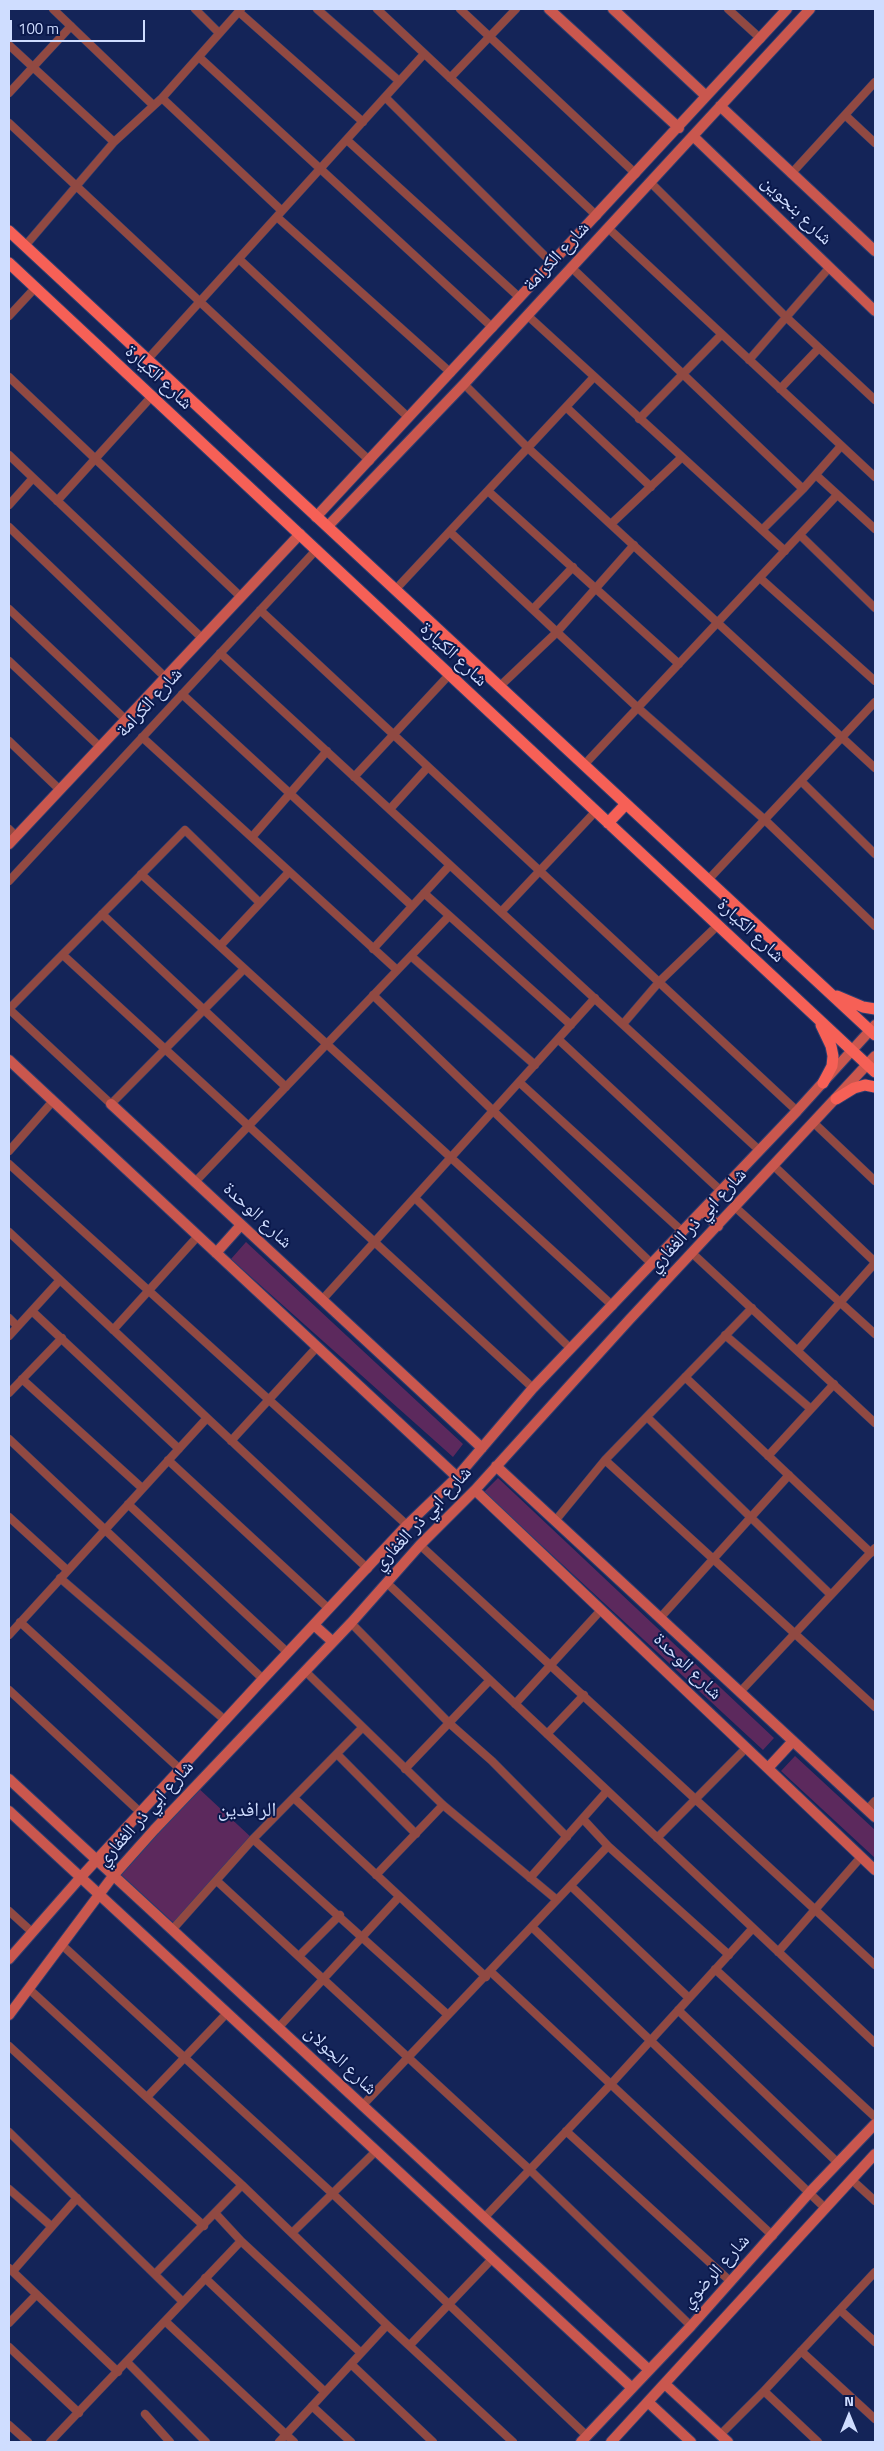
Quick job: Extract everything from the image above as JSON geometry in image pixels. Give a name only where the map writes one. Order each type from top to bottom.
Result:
[{"type":"main road","name":"شارع الكيارة","points":[[9,230],[499,687],[830,993],[874,1031]]},
{"type":"main road","name":"شارع الكيارة","points":[[9,263],[317,549],[595,812],[852,1050],[873,1064]]},
{"type":"main road","points":[[50,301],[66,285]]},
{"type":"main road","points":[[608,823],[626,804]]},
{"type":"main road","points":[[830,993],[863,1007],[875,1009]]},
{"type":"main road","points":[[817,1017],[826,1034],[833,1056],[832,1066],[823,1083]]},
{"type":"main road","points":[[836,1099],[854,1088],[865,1085],[875,1087]]},
{"type":"street","points":[[53,9],[153,104]]},
{"type":"street","points":[[197,9],[220,33]]},
{"type":"street","points":[[317,9],[399,81]]},
{"type":"street","points":[[377,9],[597,216]]},
{"type":"street","points":[[460,9],[636,174]]},
{"type":"street","points":[[450,78],[516,9]]},
{"type":"street","points":[[549,9],[678,128]]},
{"type":"street","points":[[613,9],[706,96]]},
{"type":"street","points":[[728,9],[761,39]]},
{"type":"street","name":"شارع الكرامة","points":[[316,517],[553,264],[787,9]]},
{"type":"street","name":"شارع الكرامة","points":[[328,526],[464,384],[810,9]]},
{"type":"street","points":[[25,246],[114,142],[153,104],[162,98],[240,10],[362,122]]},
{"type":"street","points":[[9,93],[71,26]]},
{"type":"street","points":[[9,45],[114,142]]},
{"type":"street","points":[[147,360],[424,54]]},
{"type":"street","points":[[198,57],[493,328]]},
{"type":"street","points":[[791,174],[875,82]]},
{"type":"street","points":[[386,97],[553,264]]},
{"type":"street","points":[[162,98],[280,214],[451,374]]},
{"type":"street","name":"شارع بنجوين","points":[[720,106],[875,251]]},
{"type":"street","points":[[845,115],[875,144]]},
{"type":"street","points":[[9,123],[370,461]]},
{"type":"street","name":"شارع بنجوين","points":[[694,136],[875,311]]},
{"type":"street","points":[[347,140],[520,298]]},
{"type":"street","points":[[650,182],[786,317],[875,400]]},
{"type":"street","points":[[608,228],[875,478]]},
{"type":"street","points":[[238,259],[410,418]]},
{"type":"street","points":[[571,268],[803,489]]},
{"type":"street","points":[[749,360],[829,268]]},
{"type":"street","points":[[9,316],[36,288]]},
{"type":"street","points":[[527,315],[593,378],[785,551]]},
{"type":"street","points":[[504,316],[517,326]]},
{"type":"street","points":[[640,419],[721,335]]},
{"type":"street","points":[[780,389],[819,348]]},
{"type":"street","points":[[9,377],[241,597]]},
{"type":"street","points":[[396,590],[593,378]]},
{"type":"street","points":[[464,384],[528,448],[875,768]]},
{"type":"street","points":[[57,501],[152,396]]},
{"type":"street","points":[[566,407],[651,487]]},
{"type":"street","points":[[762,530],[803,489],[841,446]]},
{"type":"street","points":[[9,456],[203,639]]},
{"type":"street","points":[[611,524],[682,457]]},
{"type":"street","points":[[816,475],[875,529]]},
{"type":"street","points":[[10,501],[33,478]]},
{"type":"street","points":[[488,490],[679,664]]},
{"type":"street","points":[[584,765],[837,495]]},
{"type":"street","points":[[9,527],[166,678]]},
{"type":"street","points":[[450,532],[638,708],[765,820],[875,926]]},
{"type":"street","name":"شارع الكرامة","points":[[9,844],[12,832],[60,790],[300,534]]},
{"type":"street","points":[[800,535],[875,608]]},
{"type":"street","points":[[499,687],[557,632],[634,545]]},
{"type":"street","name":"شارع الكرامة","points":[[9,881],[317,549]]},
{"type":"street","points":[[533,609],[573,567]]},
{"type":"street","points":[[760,578],[875,681]]},
{"type":"street","points":[[9,609],[126,720]]},
{"type":"street","points":[[260,610],[797,1111]]},
{"type":"street","points":[[220,653],[759,1150]]},
{"type":"street","points":[[9,661],[100,747]]},
{"type":"street","points":[[354,776],[449,675]]},
{"type":"street","points":[[182,694],[412,906]]},
{"type":"street","points":[[708,880],[875,702]]},
{"type":"street","points":[[142,737],[397,970]]},
{"type":"street","points":[[9,741],[60,790]]},
{"type":"street","points":[[252,838],[327,751]]},
{"type":"street","points":[[390,809],[428,767]]},
{"type":"street","points":[[801,782],[875,854]]},
{"type":"street","points":[[501,912],[595,812]]},
{"type":"street","points":[[9,1009],[185,830],[260,903]]},
{"type":"street","points":[[373,949],[450,865]]},
{"type":"street","points":[[220,946],[289,872]]},
{"type":"street","points":[[141,874],[613,1306]]},
{"type":"street","points":[[424,893],[571,1025]]},
{"type":"street","points":[[102,914],[286,1086]]},
{"type":"street","points":[[195,1182],[449,916]]},
{"type":"street","points":[[623,1024],[659,982],[718,925]]},
{"type":"street","points":[[62,955],[533,1388]]},
{"type":"street","points":[[411,956],[534,1065]]},
{"type":"street","points":[[111,1104],[244,969]]},
{"type":"street","points":[[373,995],[652,1264]]},
{"type":"street","points":[[322,1300],[595,998]]},
{"type":"street","name":"شارع الوحدة","points":[[9,1009],[482,1448]]},
{"type":"street","name":"شارع ابي ذر الغفاري","points":[[9,1959],[80,1878],[226,1721],[287,1652],[368,1569],[407,1525],[457,1476],[533,1388],[683,1232],[852,1050],[874,1031]]},
{"type":"street","points":[[558,1039],[720,1190]]},
{"type":"street","points":[[9,1060],[457,1476]]},
{"type":"street","name":"شارع ابي ذر الغفاري","points":[[9,2015],[113,1876],[195,1785],[351,1623],[420,1545],[475,1490],[692,1253],[815,1124],[836,1099],[873,1064]]},
{"type":"street","points":[[519,1082],[683,1232]]},
{"type":"street","points":[[9,1151],[53,1101]]},
{"type":"street","points":[[815,1124],[875,1181]]},
{"type":"street","points":[[9,1164],[407,1525]]},
{"type":"street","points":[[774,1166],[875,1262],[798,1350]]},
{"type":"street","points":[[414,1198],[571,1349]]},
{"type":"street","points":[[735,1207],[875,1334]]},
{"type":"street","points":[[702,1211],[718,1226]]},
{"type":"street","points":[[216,1253],[241,1225]]},
{"type":"street","points":[[9,1232],[368,1569]]},
{"type":"street","points":[[113,1330],[198,1236]]},
{"type":"street","points":[[692,1253],[875,1423]]},
{"type":"street","points":[[9,1336],[60,1280]]},
{"type":"street","points":[[555,1521],[605,1460],[752,1308]]},
{"type":"street","points":[[32,1311],[178,1449]]},
{"type":"street","points":[[9,1318],[17,1326]]},
{"type":"street","points":[[725,1336],[811,1409]]},
{"type":"street","points":[[9,1393],[62,1338]]},
{"type":"street","points":[[231,1441],[317,1347]]},
{"type":"street","points":[[685,1377],[768,1456],[873,1550],[740,1692]]},
{"type":"street","points":[[22,1379],[142,1488]]},
{"type":"street","points":[[768,1456],[834,1384]]},
{"type":"street","points":[[647,1417],[831,1595]]},
{"type":"street","points":[[9,1634],[207,1418]]},
{"type":"street","points":[[9,1439],[262,1679]]},
{"type":"street","points":[[168,1460],[329,1609]]},
{"type":"street","points":[[605,1460],[875,1707]]},
{"type":"street","name":"شارع الوحدة","points":[[496,1466],[871,1813]]},
{"type":"street","points":[[660,1618],[712,1558],[789,1475]]},
{"type":"street","name":"شارع الوحدة","points":[[475,1490],[875,1870]]},
{"type":"street","points":[[128,1504],[287,1652]]},
{"type":"street","points":[[9,1517],[67,1570]]},
{"type":"street","points":[[420,1545],[551,1664],[694,1800],[816,1909],[875,1965]]},
{"type":"street","points":[[60,1578],[226,1721]]},
{"type":"street","points":[[387,1583],[875,2044]]},
{"type":"street","points":[[515,1704],[601,1610]]},
{"type":"street","points":[[20,1622],[181,1770]]},
{"type":"street","points":[[351,1623],[449,1723],[492,1762],[568,1837]]},
{"type":"street","points":[[314,1625],[333,1642]]},
{"type":"street","points":[[305,1671],[443,1805],[556,1900]]},
{"type":"street","points":[[405,1769],[490,1680]]},
{"type":"street","points":[[9,1690],[141,1813]]},
{"type":"street","points":[[547,1734],[584,1695]]},
{"type":"street","points":[[172,1930],[253,1839],[362,1728]]},
{"type":"street","points":[[768,1768],[793,1741]]},
{"type":"street","points":[[657,1838],[746,1748]]},
{"type":"street","points":[[337,1754],[416,1834]]},
{"type":"street","name":"شارع الجولان","points":[[9,1779],[648,2369]]},
{"type":"street","points":[[530,1878],[607,1791]]},
{"type":"street","points":[[295,1798],[399,1897],[611,2084],[773,2236]]},
{"type":"street","points":[[871,1813],[875,1801]]},
{"type":"street","points":[[376,1875],[443,1805]]},
{"type":"street","points":[[9,1811],[632,2388]]},
{"type":"street","points":[[583,1819],[608,1846],[729,1955]]},
{"type":"street","points":[[253,1839],[340,1915],[448,2015]]},
{"type":"street","points":[[362,2106],[608,1846]]},
{"type":"street","points":[[778,1952],[862,1857]]},
{"type":"street","points":[[217,1881],[530,2170],[691,2326]]},
{"type":"street","points":[[571,1886],[689,1998]]},
{"type":"street","points":[[278,2028],[399,1897]]},
{"type":"street","points":[[9,1911],[32,1932]]},
{"type":"street","points":[[299,1956],[340,1915]]},
{"type":"street","points":[[532,1927],[651,2039],[825,2208]]},
{"type":"street","points":[[484,2218],[611,2084],[753,1928]]},
{"type":"street","points":[[62,1945],[450,2304],[584,2439]]},
{"type":"street","points":[[715,1970],[875,2117]]},
{"type":"street","points":[[29,1989],[242,2185],[387,2325],[513,2442]]},
{"type":"street","points":[[678,2010],[838,2163]]},
{"type":"street","points":[[147,2098],[227,2013]]},
{"type":"street","points":[[9,2046],[204,2226]]},
{"type":"street","name":"شارع الرضوي","points":[[584,2439],[648,2369],[691,2326],[773,2236],[810,2192],[875,2124]]},
{"type":"street","points":[[566,2131],[730,2281]]},
{"type":"street","points":[[9,2132],[156,2273],[183,2302]]},
{"type":"street","points":[[292,2233],[376,2151]]},
{"type":"street","name":"شارع الرضوي","points":[[611,2442],[875,2154]]},
{"type":"street","points":[[852,2180],[875,2201]]},
{"type":"street","points":[[156,2273],[216,2214],[242,2185]]},
{"type":"street","points":[[9,2189],[51,2226]]},
{"type":"street","points":[[76,2198],[11,2270],[118,2372]]},
{"type":"street","points":[[216,2214],[240,2240],[361,2353]]},
{"type":"street","points":[[50,2442],[118,2372],[240,2240]]},
{"type":"street","points":[[410,2346],[492,2259]]},
{"type":"street","points":[[720,2435],[764,2391],[875,2272]]},
{"type":"street","points":[[205,2278],[325,2392]]},
{"type":"street","points":[[9,2323],[36,2295]]},
{"type":"street","points":[[840,2310],[875,2342]]},
{"type":"street","points":[[165,2321],[294,2442]]},
{"type":"street","points":[[279,2442],[387,2325]]},
{"type":"street","points":[[9,2347],[78,2413]]},
{"type":"street","points":[[801,2352],[875,2420]]},
{"type":"street","points":[[127,2362],[206,2442]]},
{"type":"street","points":[[351,2364],[433,2442]]},
{"type":"street","points":[[665,2384],[728,2442]]},
{"type":"street","points":[[764,2391],[818,2442]]},
{"type":"street","points":[[648,2402],[692,2442]]},
{"type":"street","points":[[312,2406],[350,2442]]},
{"type":"street","points":[[145,2414],[170,2442]]},
{"type":"street","points":[[9,2425],[28,2442]]},
{"type":"shaded area","points":[[246,1242],[463,1444],[453,1457],[231,1259]]},
{"type":"shaded area","points":[[498,1478],[774,1738],[763,1750],[484,1492]]},
{"type":"shaded area","points":[[795,1756],[875,1830],[875,1858],[781,1771]]},
{"type":"shaded area","points":[[195,1785],[253,1839],[175,1924],[117,1871]]},
{"type":"district","name":"الرافدين","points":[[247,1811]]}]
